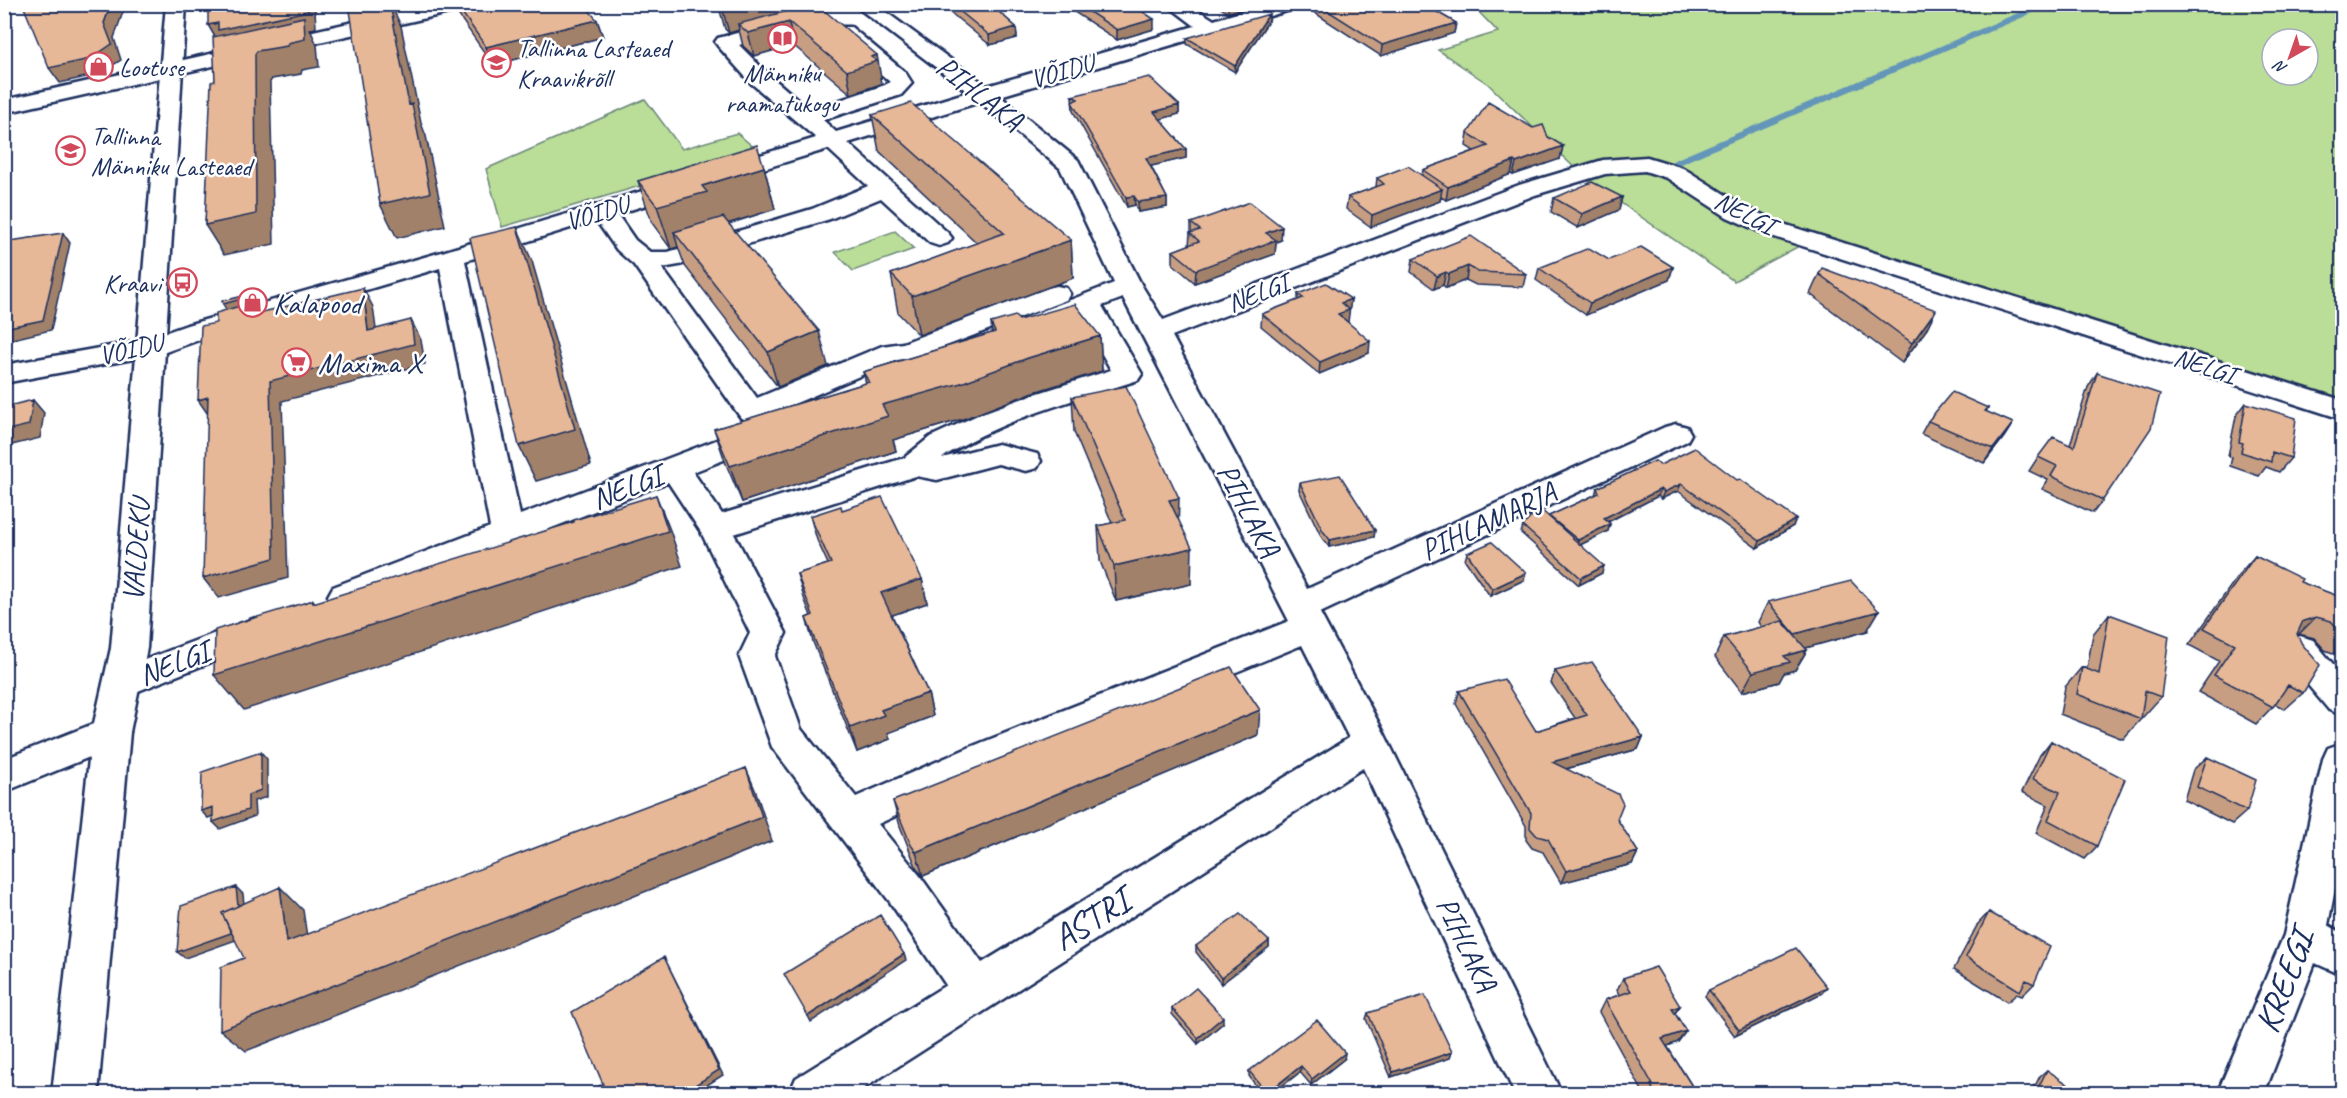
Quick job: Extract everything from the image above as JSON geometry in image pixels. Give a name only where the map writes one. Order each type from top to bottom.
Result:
[{"type":"street","name":"VALDEKU","points":[[75,1094],[111,732],[129,648],[176,4]]},
{"type":"street","points":[[4,107],[462,4]]},
{"type":"street","points":[[1175,4],[1212,28]]},
{"type":"street","name":"VÕIDU","points":[[4,374],[150,348],[197,331],[451,257],[984,94],[1290,4]]},
{"type":"street","points":[[807,118],[893,90],[901,83],[848,9]]},
{"type":"street","name":"PIHLAKA","points":[[848,9],[984,94],[1071,165],[1129,286],[1156,332],[1371,744],[1539,1094]]},
{"type":"street","points":[[804,21],[724,42],[759,78],[833,140],[939,238]]},
{"type":"street","name":"NELGI","points":[[1156,332],[1527,190],[1603,167],[1647,164],[1675,173],[1736,213],[1774,229],[2343,410]]},
{"type":"street","points":[[643,261],[670,260],[821,214],[885,188]]},
{"type":"street","points":[[602,211],[626,245],[643,261],[751,411],[892,352],[906,351],[1053,296],[1082,293],[1128,374],[1041,400],[930,450],[915,465],[715,528]]},
{"type":"street","points":[[451,257],[508,534]]},
{"type":"street","name":"NELGI","points":[[318,607],[675,469],[1082,293],[1129,286]]},
{"type":"street","name":"PIHLAMARJA","points":[[851,818],[1305,617],[1676,434]]},
{"type":"street","points":[[915,465],[937,470],[998,454],[1026,461]]},
{"type":"street","points":[[675,469],[715,528],[768,633],[757,656],[784,736],[905,889],[975,991]]},
{"type":"street","name":"NELGI","points":[[123,683],[285,620]]},
{"type":"street","points":[[2300,650],[2343,700]]},
{"type":"street","points":[[4,776],[111,732]]},
{"type":"street","name":"ASTRI","points":[[812,1094],[1371,744]]},
{"type":"street","name":"KREEGI","points":[[2240,1094],[2305,935],[2343,759]]},
{"type":"street","points":[[2305,935],[2343,955]]},
{"type":"green space","points":[[1472,5],[2342,5],[2342,407],[1812,239],[1734,281],[1586,179],[1488,84],[1438,50],[1498,32]]},
{"type":"green space","points":[[645,99],[682,149],[737,133],[758,151],[502,227],[486,169]]},
{"type":"green space","points":[[895,231],[914,249],[853,271],[835,252]]},
{"type":"building","points":[[111,4],[104,23],[112,44],[90,59],[49,68],[23,5]]},
{"type":"building","points":[[208,4],[307,4],[308,11],[218,30],[218,23],[208,25]]},
{"type":"building","points":[[349,4],[390,4],[409,105],[412,104],[430,193],[380,204]]},
{"type":"building","points":[[456,4],[515,4],[517,6],[584,4],[597,20],[486,47]]},
{"type":"building","points":[[730,4],[747,4],[723,11],[719,7]]},
{"type":"building","points":[[951,4],[990,4],[1016,27],[989,35]]},
{"type":"building","points":[[1077,4],[1131,4],[1154,19],[1117,30]]},
{"type":"building","points":[[1317,4],[1423,4],[1456,23],[1382,45]]},
{"type":"building","points":[[811,5],[819,6],[877,55],[871,57],[877,61],[847,71],[789,22],[748,33],[738,24]]},
{"type":"building","points":[[1269,14],[1235,66],[1187,38]]},
{"type":"building","points":[[304,17],[305,39],[288,43],[287,46],[257,51],[255,54],[256,214],[205,225],[211,82],[215,81],[213,37]]},
{"type":"building","points":[[1149,77],[1179,105],[1154,112],[1186,149],[1146,158],[1167,198],[1138,202],[1134,196],[1126,197],[1072,102],[1078,99],[1072,96]]},
{"type":"building","points":[[1488,102],[1533,128],[1543,125],[1548,137],[1563,146],[1516,163],[1514,161],[1448,187],[1423,170],[1488,146],[1468,133]]},
{"type":"building","points":[[911,103],[1071,240],[912,296],[891,274],[1004,233],[872,115]]},
{"type":"building","points":[[757,145],[764,167],[702,186],[707,192],[657,206],[638,181]]},
{"type":"building","points":[[1408,166],[1442,189],[1372,215],[1348,197],[1384,184],[1377,178]]},
{"type":"building","points":[[1592,182],[1622,197],[1582,214],[1554,198]]},
{"type":"building","points":[[1250,202],[1282,227],[1266,233],[1276,240],[1196,270],[1173,251],[1199,241],[1190,233],[1200,230],[1191,223]]},
{"type":"building","points":[[723,217],[819,331],[768,352],[674,232]]},
{"type":"building","points":[[517,227],[575,429],[519,446],[470,238]]},
{"type":"building","points":[[63,233],[43,320],[4,328],[4,242]]},
{"type":"building","points":[[1471,236],[1526,274],[1478,272],[1468,266],[1437,276],[1413,259]]},
{"type":"building","points":[[1641,247],[1673,267],[1590,303],[1539,268],[1589,248],[1609,260]]},
{"type":"building","points":[[1822,268],[1936,310],[1912,343],[1819,274]]},
{"type":"building","points":[[1326,283],[1351,299],[1341,303],[1349,310],[1338,314],[1370,341],[1320,362],[1262,314],[1303,298],[1298,294]]},
{"type":"building","points":[[363,288],[368,331],[411,320],[414,344],[270,381],[274,558],[203,578],[208,397],[198,400],[201,326],[216,323],[216,313],[250,303],[250,315]]},
{"type":"building","points":[[256,293],[256,295],[223,304],[222,301]]},
{"type":"building","points":[[1075,304],[1100,336],[1028,358],[961,383],[882,405],[888,416],[730,466],[714,429],[869,382],[863,372],[995,332],[991,323],[1015,316],[1019,320]]},
{"type":"building","points":[[2097,373],[2160,394],[2151,428],[2103,500],[2051,476],[2057,466],[2038,457],[2053,437],[2074,447]]},
{"type":"building","points":[[1126,386],[1179,498],[1169,500],[1192,548],[1114,566],[1098,526],[1125,520],[1072,397]]},
{"type":"building","points":[[1952,392],[1988,408],[1985,411],[2013,423],[1993,449],[1928,421]]},
{"type":"building","points":[[33,400],[29,425],[4,431],[4,407]]},
{"type":"building","points":[[2246,403],[2296,418],[2291,458],[2272,452],[2271,462],[2241,452],[2243,443],[2239,442]]},
{"type":"building","points":[[1695,448],[1737,480],[1740,479],[1796,519],[1760,541],[1681,484],[1664,492],[1661,489],[1604,518],[1610,524],[1578,540],[1549,516],[1599,493],[1597,488],[1655,461],[1660,465]]},
{"type":"building","points":[[1340,475],[1375,530],[1330,540],[1323,531],[1300,483]]},
{"type":"building","points":[[656,495],[668,531],[214,675],[215,630],[313,600],[313,603]]},
{"type":"building","points":[[882,497],[922,579],[881,593],[928,693],[881,710],[884,715],[850,728],[806,618],[813,615],[797,574],[831,563],[810,516],[841,506],[842,510]]},
{"type":"building","points":[[1539,508],[1604,566],[1581,578],[1523,526]]},
{"type":"building","points":[[1492,542],[1526,573],[1492,589],[1467,553]]},
{"type":"building","points":[[2255,556],[2302,579],[2300,582],[2343,598],[2343,634],[2331,621],[2316,617],[2303,621],[2297,634],[2302,644],[2320,665],[2303,693],[2288,685],[2273,707],[2214,675],[2235,644],[2204,628]]},
{"type":"building","points":[[1851,581],[1879,611],[1795,634],[1768,602]]},
{"type":"building","points":[[2109,614],[2169,636],[2161,697],[2145,691],[2141,719],[2077,694],[2082,667],[2099,674]]},
{"type":"building","points":[[1782,621],[1807,650],[1784,656],[1790,662],[1753,672],[1724,637]]},
{"type":"building","points":[[1592,662],[1643,737],[1552,762],[1618,794],[1623,804],[1617,819],[1638,852],[1566,871],[1548,839],[1537,836],[1530,828],[1531,813],[1459,691],[1504,679],[1536,731],[1587,715],[1555,671]]},
{"type":"building","points":[[1231,667],[1260,710],[916,852],[911,845],[893,801]]},
{"type":"building","points":[[2051,741],[2125,779],[2097,846],[2048,820],[2060,792],[2033,779]]},
{"type":"building","points":[[261,752],[261,790],[248,795],[248,810],[213,822],[213,807],[201,811],[202,772]]},
{"type":"building","points":[[2207,757],[2256,780],[2247,811],[2197,787]]},
{"type":"building","points":[[746,768],[762,817],[220,1030],[221,967],[244,958],[222,913],[280,887],[287,942]]},
{"type":"building","points":[[236,887],[238,906],[222,913],[231,933],[177,952],[181,906]]},
{"type":"building","points":[[1989,912],[2050,947],[2034,984],[2026,980],[2020,991],[1966,957]]},
{"type":"building","points":[[1240,914],[1269,941],[1221,978],[1196,946]]},
{"type":"building","points":[[880,915],[904,954],[808,1016],[784,974]]},
{"type":"building","points":[[1796,948],[1827,987],[1739,1030],[1709,990]]},
{"type":"building","points":[[664,957],[719,1070],[681,1094],[586,1094],[603,1084],[572,1012]]},
{"type":"building","points":[[1656,967],[1680,1006],[1672,1009],[1686,1031],[1662,1039],[1697,1094],[1655,1094],[1651,1085],[1653,1085],[1605,1000],[1631,991],[1623,978]]},
{"type":"building","points":[[1196,988],[1223,1017],[1198,1038],[1172,1008]]},
{"type":"building","points":[[1425,995],[1452,1052],[1393,1072],[1368,1013]]},
{"type":"building","points":[[1317,1020],[1345,1053],[1312,1079],[1301,1066],[1267,1093],[1249,1071]]},
{"type":"building","points":[[2047,1070],[2082,1094],[2035,1094]]},
{"type":"building","points":[[1075,1088],[1080,1094],[1068,1094]]},
{"type":"waterway","points":[[1675,163],[2046,4]]},
{"type":"place","name":"Männiku raamatukogu","points":[[782,39]]},
{"type":"place","name":"Tallinna Lasteaed Kraavikrõll","points":[[496,63]]},
{"type":"place","name":"Lootuse","points":[[98,67]]},
{"type":"place","name":"Tallinna Männiku Lasteaed","points":[[70,151]]},
{"type":"place","name":"Kraavi","points":[[182,283]]},
{"type":"place","name":"Kalapood","points":[[252,303]]},
{"type":"place","name":"Maxima X","points":[[297,363]]}]
